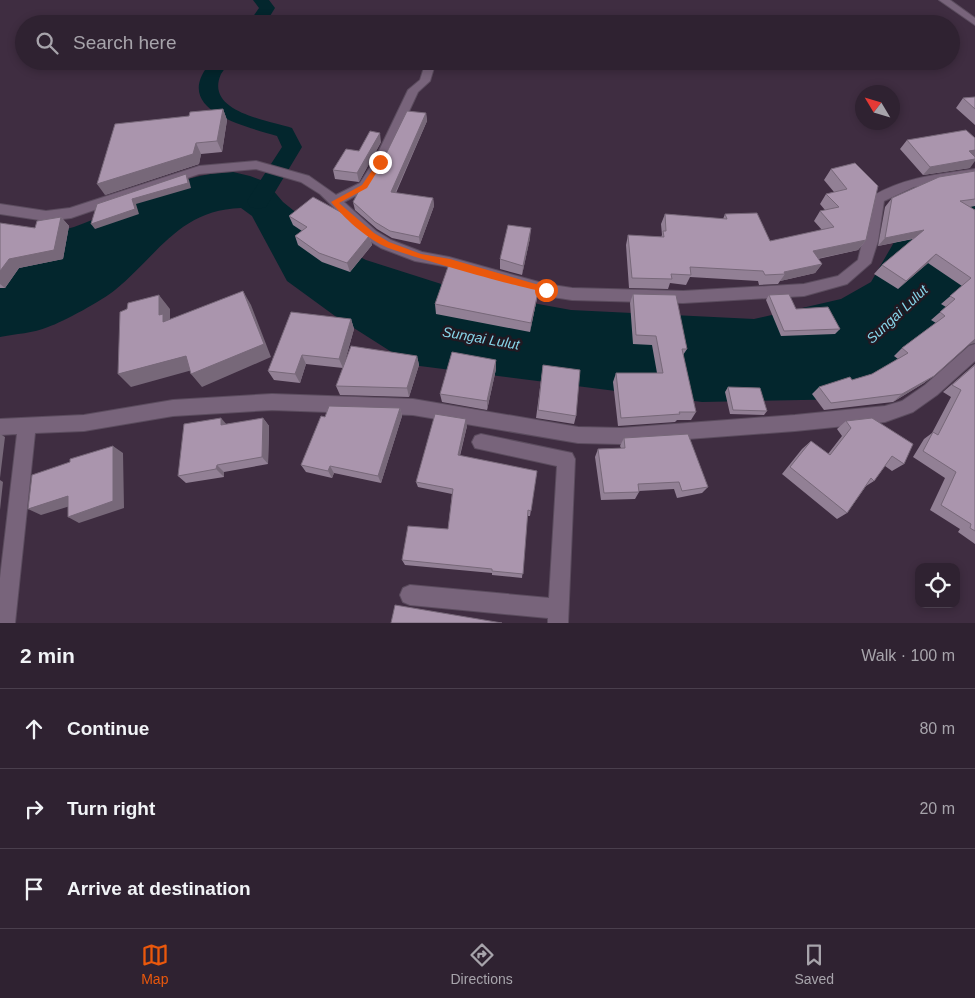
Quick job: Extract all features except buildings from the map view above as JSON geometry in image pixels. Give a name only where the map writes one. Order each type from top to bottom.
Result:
[{"type":"street","points":[[944,0],[975,22]]},
{"type":"street","points":[[334,202],[364,186],[380,162],[413,90],[424,81],[427,70]]},
{"type":"street","points":[[0,209],[46,216],[71,213],[199,170],[256,165],[295,176],[324,191],[371,235],[403,251],[546,290],[572,294],[627,297],[741,295],[804,290],[842,280],[864,263],[871,241],[878,199],[903,188],[930,180],[975,174]]},
{"type":"street","points":[[0,428],[84,423],[173,408],[272,402],[413,407],[578,435],[621,436],[795,423],[885,414],[907,407],[931,390],[975,351]]},
{"type":"street","points":[[5,623],[27,426]]},
{"type":"street","points":[[410,595],[558,616],[566,458],[481,442]]},
{"type":"water","name":"Sungai Lulut","points":[[233,172],[266,182],[283,202],[335,244],[350,252],[366,260],[457,289],[571,310],[754,319],[841,299],[871,282],[911,213],[975,190],[975,311],[854,399],[702,402],[412,365],[335,316],[287,281],[252,216],[241,208],[220,211],[201,217],[185,226],[157,249],[115,290],[73,316],[43,329],[0,337],[0,237],[9,238],[74,227],[191,178]]},
{"type":"waterway","points":[[261,0],[267,8],[262,15]]},
{"type":"waterway","points":[[215,70],[209,90],[211,97],[221,109],[249,122],[285,132],[292,147],[258,201]]},
{"type":"route","points":[[380,162],[364,186],[334,202],[371,235],[386,244],[420,257],[450,262],[546,290]]}]
